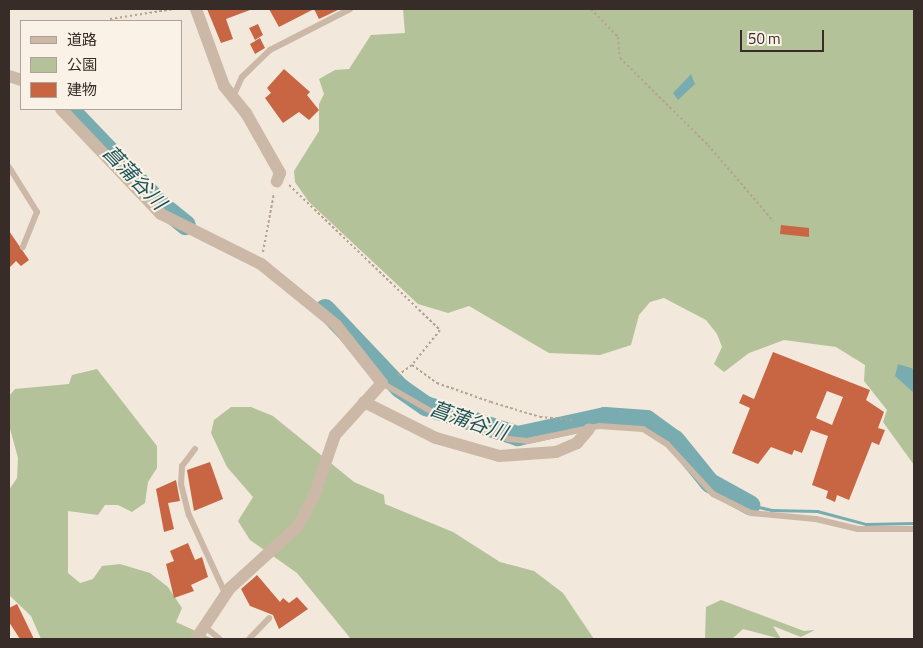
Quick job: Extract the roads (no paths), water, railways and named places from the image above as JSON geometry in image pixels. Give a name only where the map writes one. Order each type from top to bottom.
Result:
[{"type":"street","points":[[196,9],[224,86],[233,97],[278,177]]},
{"type":"street","points":[[62,110],[161,214],[258,263],[336,325],[382,383],[335,435],[314,496],[298,526],[226,595],[196,639]]},
{"type":"street","points":[[364,402],[436,438],[499,456],[556,452],[577,443],[589,429]]},
{"type":"lane","points":[[233,97],[242,77],[270,50],[350,9]]},
{"type":"lane","points":[[9,167],[37,212],[23,247]]},
{"type":"lane","points":[[382,383],[416,406],[509,439],[527,441],[618,425],[657,435],[713,494],[751,513],[816,519],[858,529],[914,529]]},
{"type":"lane","points":[[195,449],[182,466],[181,484],[189,515],[226,595]]},
{"type":"lane","points":[[249,639],[268,618]]},
{"type":"lane","points":[[205,627],[220,639]]},
{"type":"water","points":[[691,74],[695,84],[678,100],[673,93]]},
{"type":"water","points":[[898,364],[914,369],[914,393],[895,376]]},
{"type":"waterway","name":"菖蒲谷川","points":[[70,110],[161,205],[186,225]]},
{"type":"waterway","name":"菖蒲谷川","points":[[325,309],[400,388],[426,406],[518,436],[605,417],[647,420],[675,440],[710,483],[750,505]]},
{"type":"waterway","name":"菖蒲谷川","points":[[750,505],[771,510],[817,511],[866,524],[914,523]]}]
